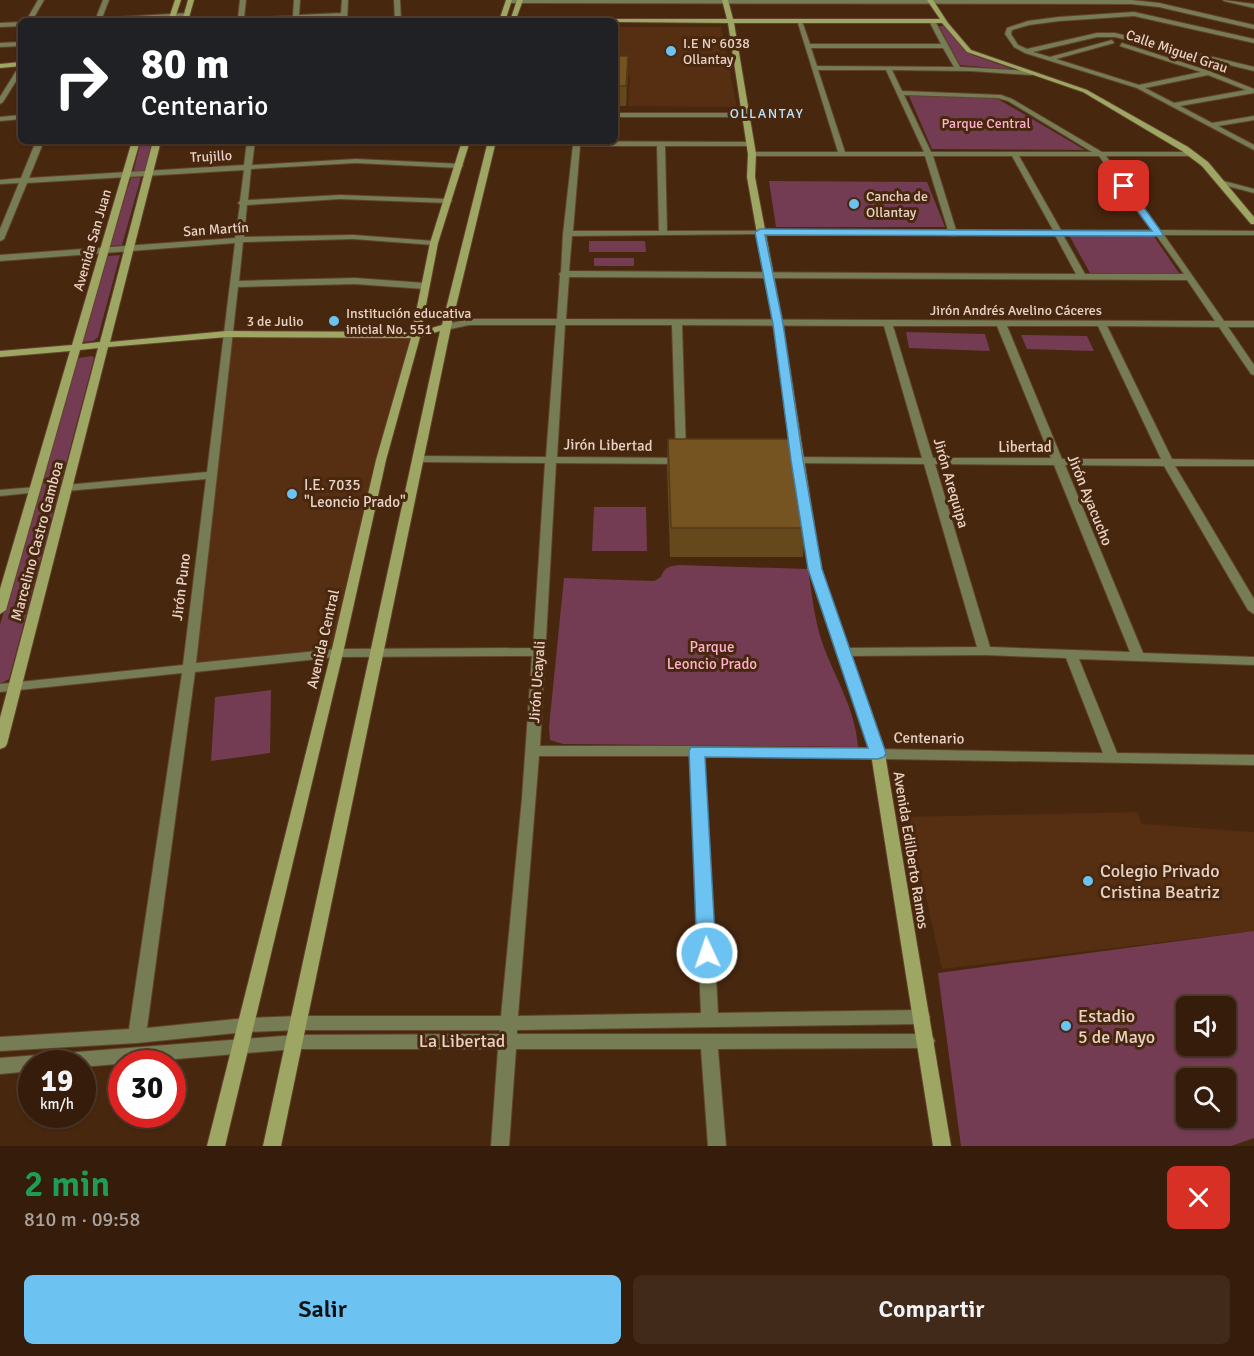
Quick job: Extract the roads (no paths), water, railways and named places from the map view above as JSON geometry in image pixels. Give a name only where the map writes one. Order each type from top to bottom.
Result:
[{"type":"main road","points":[[172,18],[178,0]]},
{"type":"main road","points":[[186,18],[190,0]]},
{"type":"main road","points":[[502,18],[509,0]]},
{"type":"main road","points":[[514,18],[520,0]]},
{"type":"main road","name":"Avenida Edilberto Ramos","points":[[725,0],[732,23],[751,149],[751,177],[778,324],[815,569],[878,753],[942,1146]]},
{"type":"main road","points":[[931,1],[945,23],[969,51],[1085,91],[1116,107],[1192,154],[1205,164],[1254,222]]},
{"type":"main road","points":[[618,23],[945,23]]},
{"type":"main road","points":[[618,25],[630,23]]},
{"type":"main road","points":[[0,66],[18,66]]},
{"type":"main road","name":"Avenida San Juan","points":[[76,347],[102,251],[135,144]]},
{"type":"main road","points":[[102,345],[156,144]]},
{"type":"main road","name":"Avenida Central","points":[[216,1146],[337,653],[381,460],[416,335],[434,243],[465,144]]},
{"type":"main road","points":[[272,1146],[446,327],[492,144]]},
{"type":"main road","name":"3 de Julio","points":[[0,354],[227,334],[416,335],[446,327]]},
{"type":"main road","name":"Marcelino Castro Gamboa","points":[[0,744],[102,345]]},
{"type":"main road","name":"Marcelino Castro Gamboa","points":[[0,610],[76,347]]},
{"type":"street","points":[[31,18],[41,0]]},
{"type":"street","points":[[99,18],[106,0]]},
{"type":"street","points":[[242,18],[243,0]]},
{"type":"street","points":[[296,17],[297,0]]},
{"type":"street","points":[[278,18],[345,18],[345,0]]},
{"type":"street","points":[[397,0],[398,18]]},
{"type":"street","points":[[509,0],[1130,1],[1159,5],[1254,27]]},
{"type":"street","points":[[1159,5],[1172,0]]},
{"type":"street","points":[[1226,0],[1253,5]]},
{"type":"street","points":[[1254,41],[1144,15],[1122,14],[1028,23],[1010,29],[1008,34],[1016,46],[1027,52],[1139,87],[1254,148]]},
{"type":"street","points":[[172,18],[186,18]]},
{"type":"street","points":[[799,23],[842,154]]},
{"type":"street","points":[[933,23],[958,69]]},
{"type":"street","points":[[0,25],[18,24]]},
{"type":"street","name":"Calle Miguel Grau","points":[[1027,52],[1092,36],[1114,39],[1254,91]]},
{"type":"street","points":[[1051,58],[1114,39],[1254,69]]},
{"type":"street","points":[[0,45],[18,44]]},
{"type":"street","points":[[807,46],[946,46]]},
{"type":"street","points":[[814,68],[958,69],[1031,73]]},
{"type":"street","points":[[888,68],[928,153],[953,234]]},
{"type":"street","points":[[0,102],[18,71]]},
{"type":"street","points":[[1139,87],[1207,72]]},
{"type":"street","points":[[1174,105],[1254,91]]},
{"type":"street","points":[[899,93],[987,94],[1010,100],[1101,154],[1190,277],[1254,372]]},
{"type":"street","points":[[618,109],[745,112]]},
{"type":"street","points":[[618,115],[745,112]]},
{"type":"street","points":[[0,119],[18,117]]},
{"type":"street","points":[[1211,125],[1254,118]]},
{"type":"street","points":[[618,143],[842,154],[1192,154]]},
{"type":"street","points":[[0,239],[22,180],[39,144]]},
{"type":"street","name":"Jirón Puno","points":[[136,1036],[189,667],[251,144]]},
{"type":"street","name":"Jirón Ucayali","points":[[500,1146],[507,1032],[532,751],[563,274],[577,144]]},
{"type":"street","points":[[662,144],[663,234]]},
{"type":"street","points":[[1014,153],[1082,276]]},
{"type":"street","name":"Trujillo","points":[[0,182],[356,161],[459,166]]},
{"type":"street","points":[[1219,181],[1254,190]]},
{"type":"street","points":[[242,203],[340,197],[448,201]]},
{"type":"street","points":[[567,234],[1254,233]]},
{"type":"street","name":"San Martín","points":[[0,258],[238,240],[353,237],[434,243]]},
{"type":"street","points":[[563,274],[1190,277]]},
{"type":"street","points":[[233,284],[355,281],[425,286]]},
{"type":"street","name":"Jirón Andrés Avelino Cáceres","points":[[446,327],[469,322],[1254,324]]},
{"type":"street","name":"Jirón Libertad","points":[[419,459],[687,461],[677,324]]},
{"type":"street","name":"Jirón Arequipa","points":[[888,324],[985,651]]},
{"type":"street","name":"Jirón Ayacucho","points":[[1001,324],[1138,655]]},
{"type":"street","points":[[1101,324],[1168,463],[1254,610]]},
{"type":"street","points":[[774,460],[797,460]]},
{"type":"street","name":"Libertad","points":[[797,460],[1254,463]]},
{"type":"street","points":[[66,488],[211,475]]},
{"type":"street","points":[[0,493],[35,490]]},
{"type":"street","points":[[844,652],[985,651],[1254,661]]},
{"type":"street","points":[[0,688],[337,653],[539,652]]},
{"type":"street","points":[[1070,653],[1112,758]]},
{"type":"street","name":"Centenario","points":[[532,751],[878,753],[1254,760]]},
{"type":"street","points":[[697,751],[710,1020]]},
{"type":"street","name":"La Libertad","points":[[0,1066],[295,1042],[710,1020],[921,1017]]},
{"type":"street","name":"La Libertad","points":[[0,1044],[299,1023],[710,1042],[926,1041]]},
{"type":"street","points":[[710,1042],[717,1146]]},
{"type":"place","name":"I.E N° 6038 Ollantay","points":[[671,51]]},
{"type":"place","name":"Cancha de Ollantay","points":[[854,204]]},
{"type":"place","name":"Institución educativa inicial No. 551","points":[[334,321]]},
{"type":"place","name":"I.E. 7035 \"Leoncio Prado\"","points":[[292,494]]},
{"type":"place","name":"Colegio Privado Cristina Beatriz","points":[[1088,881]]},
{"type":"place","name":"Estadio 5 de Mayo","points":[[1066,1026]]},
{"type":"district","name":"OLLANTAY","points":[[767,113]]},
{"type":"park label","name":"Parque Central","points":[[986,123]]},
{"type":"park label","name":"Parque Leoncio Prado","points":[[712,656]]}]
